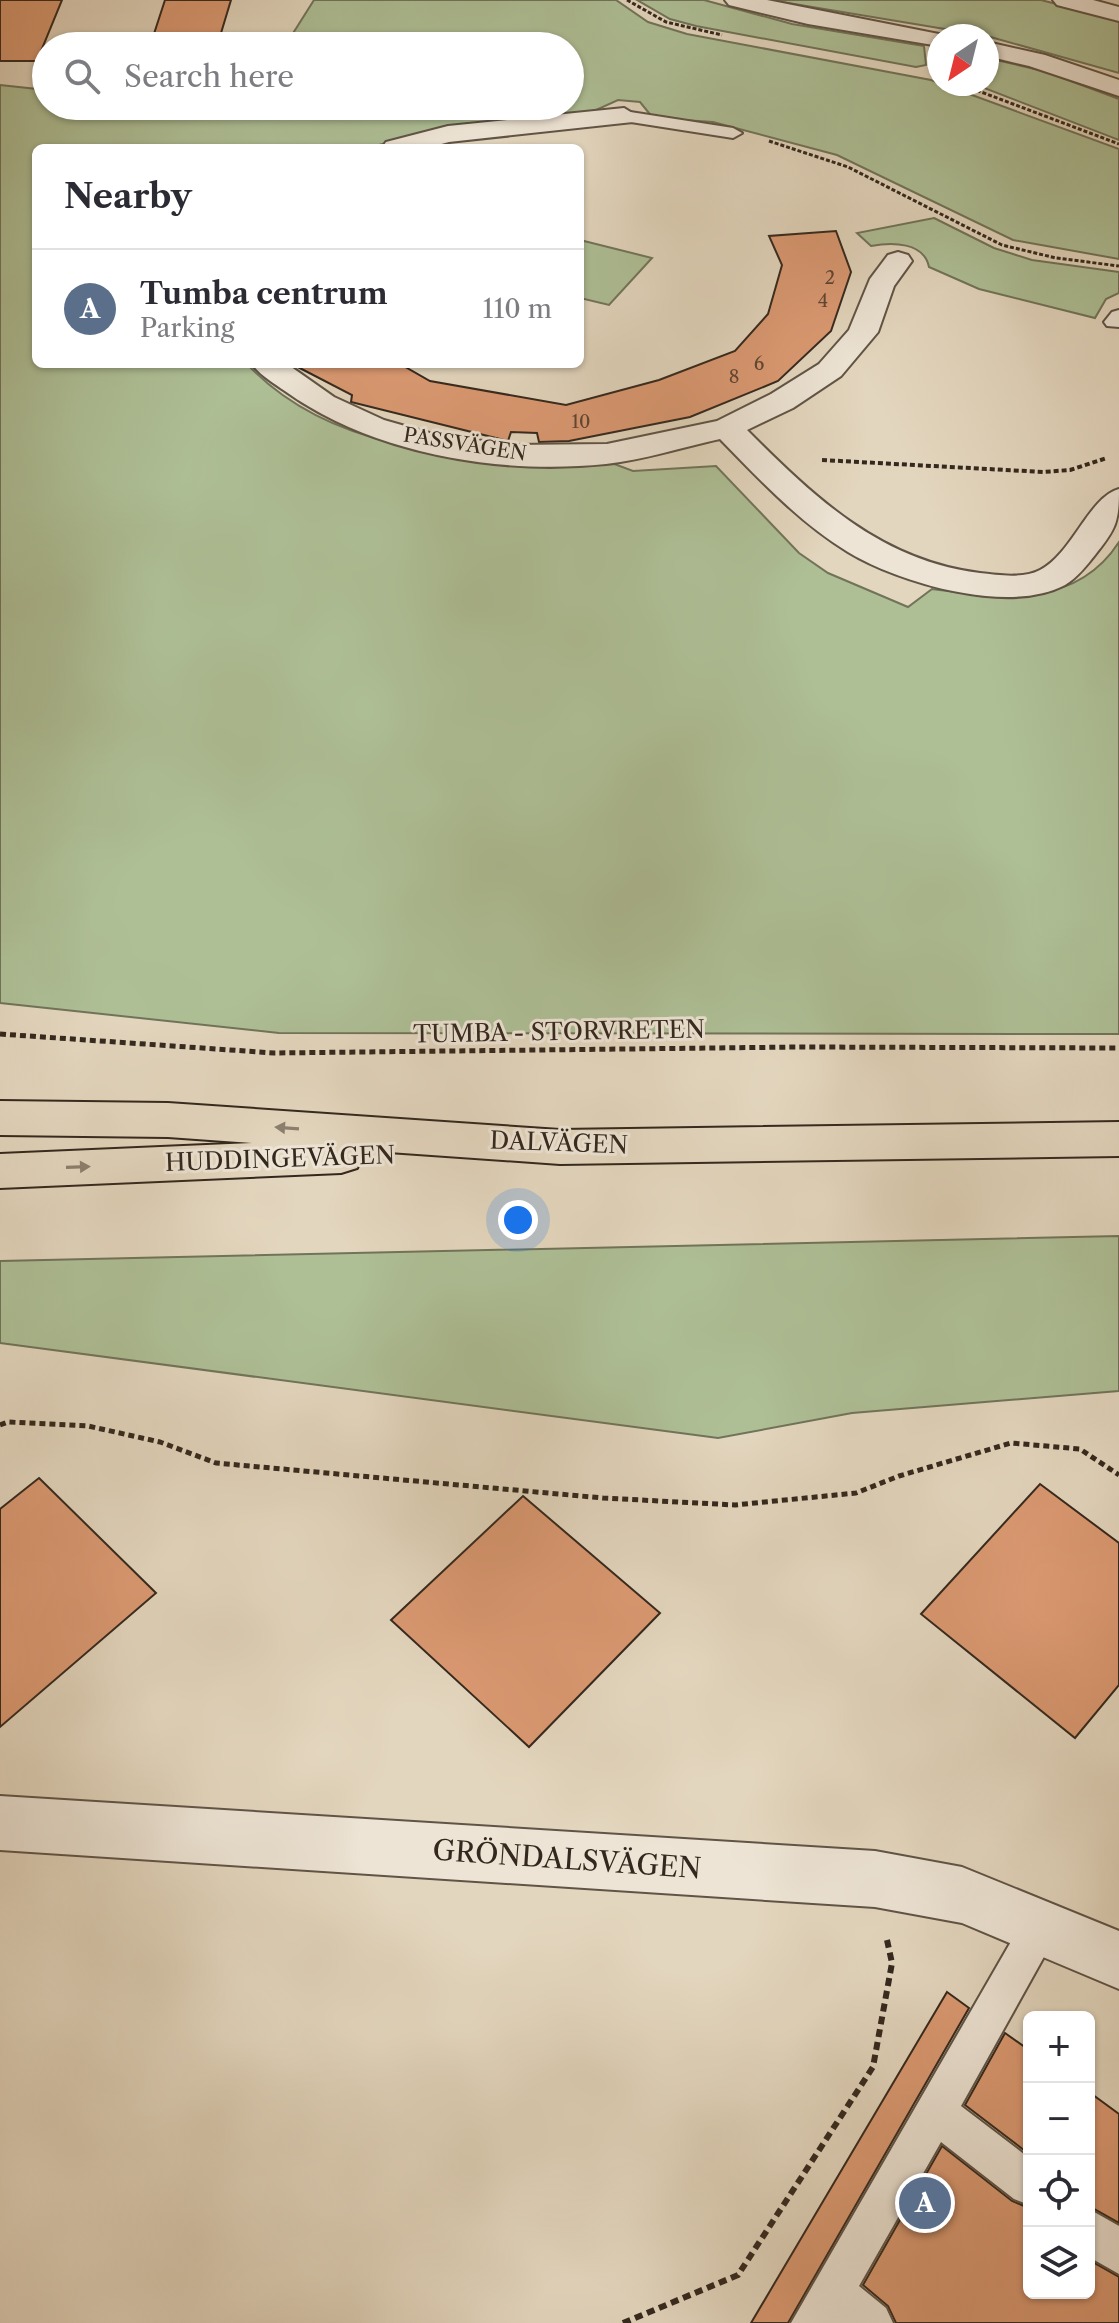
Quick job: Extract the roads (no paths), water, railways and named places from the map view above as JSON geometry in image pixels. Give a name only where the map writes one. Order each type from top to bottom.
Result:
[{"type":"main road","name":"DALVÄGEN","points":[[0,1118],[168,1120],[560,1147],[1119,1139]]},
{"type":"main road","name":"HUDDINGEVÄGEN","points":[[0,1171],[560,1147]]},
{"type":"street","points":[[737,0],[808,17],[927,37]]},
{"type":"street","points":[[1065,0],[1119,14]]},
{"type":"street","points":[[999,52],[1036,60],[1119,88]]},
{"type":"street","points":[[410,144],[448,134],[624,116]]},
{"type":"street","name":"PASSVÄGEN","points":[[273,368],[323,404],[373,427],[431,443],[512,455],[607,454],[727,428],[782,401],[830,370],[863,332],[880,285],[898,261]]},
{"type":"street","points":[[727,428],[822,522],[882,559],[927,576],[1002,587],[1053,577],[1096,533],[1119,499]]},
{"type":"street","name":"GRÖNDALSVÄGEN","points":[[0,1823],[875,1879],[962,1895],[1119,1960]]},
{"type":"lane","points":[[624,116],[733,133]]},
{"type":"lane","points":[[871,2323],[822,2307],[937,2113],[1041,1928]]},
{"type":"lane","points":[[937,2113],[1023,2179]]},
{"type":"lane","points":[[1095,2235],[1119,2253]]},
{"type":"place","name":"Tumba centrum","points":[[925,2203]]}]
